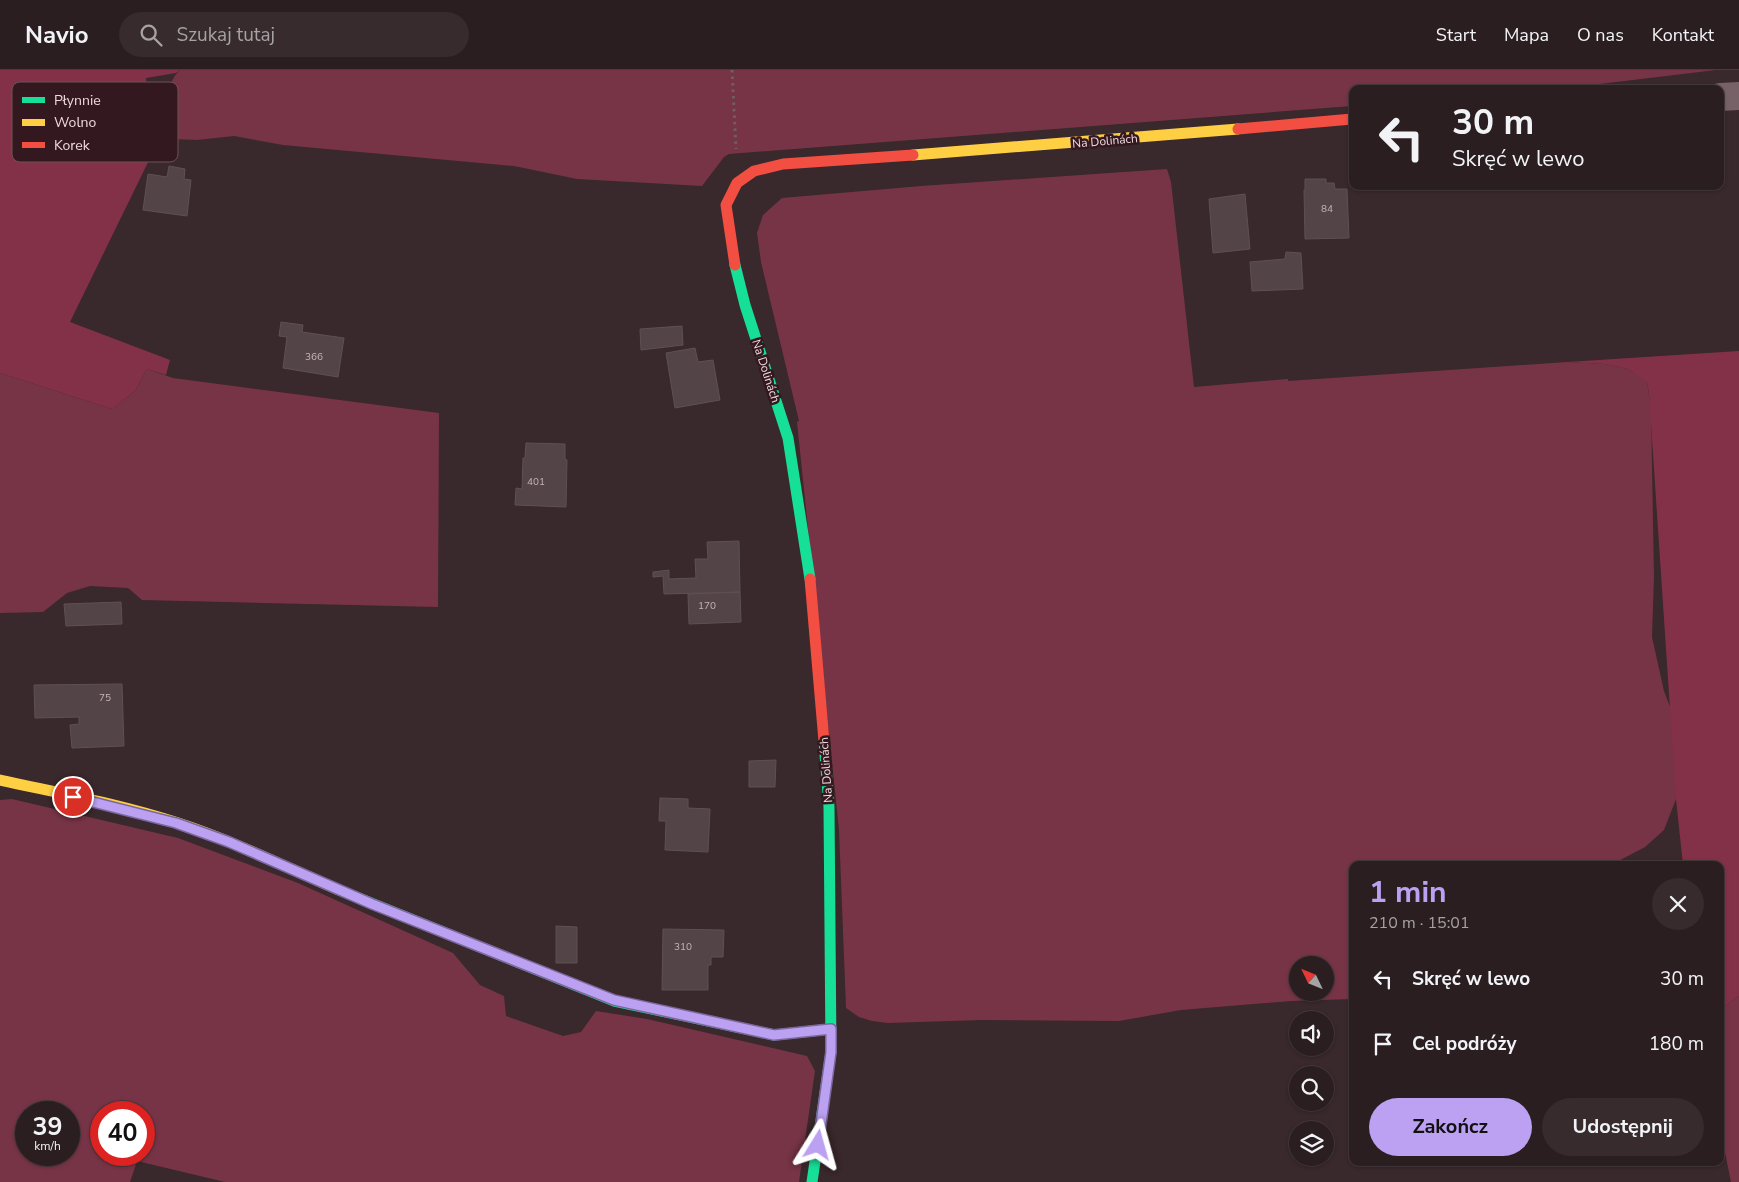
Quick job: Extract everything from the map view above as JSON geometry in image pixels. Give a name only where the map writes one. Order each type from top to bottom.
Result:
[{"type":"street","points":[[1724,97],[1739,96]]},
{"type":"street","name":"Na Dolinách","points":[[812,1182],[831,1052],[829,807],[812,586],[788,438],[744,305],[733,256],[726,205],[737,183],[754,171],[782,164],[1014,148],[1349,120]]},
{"type":"street","points":[[0,780],[127,809],[176,823],[229,842],[372,904],[614,1000],[774,1035],[831,1029]]},
{"type":"path","points":[[732,70],[737,183]]},
{"type":"shaded area","points":[[0,70],[180,70],[176,73],[146,78],[146,82],[12,82],[12,162],[148,162],[70,322],[170,360],[166,375],[147,369],[135,391],[112,409],[0,373]]},
{"type":"shaded area","points":[[180,70],[1716,70],[1591,85],[1349,85],[1349,106],[729,154],[724,157],[702,186],[577,179],[514,166],[283,145],[234,136],[197,140],[178,139],[178,82],[171,82]]},
{"type":"shaded area","points":[[1167,169],[1171,182],[1194,387],[1288,379],[1288,381],[1567,362],[1605,364],[1628,369],[1647,381],[1651,409],[1654,577],[1652,637],[1664,691],[1675,720],[1681,762],[1676,799],[1664,830],[1645,847],[1619,861],[1349,861],[1349,999],[1334,1000],[1334,956],[1289,956],[1289,1001],[1292,1001],[1181,1010],[1119,1021],[982,1020],[888,1023],[859,1017],[846,1008],[839,830],[797,422],[799,421],[761,262],[757,233],[763,215],[782,198],[921,186]]},
{"type":"shaded area","points":[[1739,351],[1739,996],[1724,1007],[1724,861],[1683,861],[1676,799],[1647,382],[1628,369],[1605,364],[1567,362]]},
{"type":"shaded area","points":[[147,369],[173,378],[439,413],[438,607],[142,600],[128,588],[90,586],[67,593],[43,612],[0,613],[0,373],[112,409],[135,391]]},
{"type":"shaded area","points":[[12,799],[178,838],[298,883],[453,953],[480,985],[504,996],[506,1016],[563,1036],[581,1032],[596,1011],[647,1019],[807,1056],[815,1071],[799,1182],[225,1182],[155,1165],[155,1101],[90,1101],[90,1166],[135,1166],[130,1182],[0,1182],[0,800]]},
{"type":"shaded area","points":[[1739,996],[1739,1182],[1731,1182],[1724,1148],[1724,1007]]},
{"type":"building","points":[[169,166],[185,169],[184,179],[191,180],[187,216],[143,210],[148,174],[167,177]]},
{"type":"building","points":[[1305,179],[1326,179],[1326,183],[1334,183],[1335,189],[1347,189],[1349,238],[1305,239]]},
{"type":"building","points":[[1245,194],[1250,249],[1213,253],[1209,199]]},
{"type":"building","points":[[1286,252],[1301,253],[1303,289],[1252,291],[1250,262],[1285,259]]},
{"type":"building","points":[[281,322],[303,325],[302,332],[344,338],[338,377],[283,368],[287,337],[279,336]]},
{"type":"building","points":[[682,326],[683,345],[641,350],[640,329]]},
{"type":"building","points":[[695,348],[698,362],[713,360],[720,400],[675,408],[666,353]]},
{"type":"building","points":[[526,443],[565,444],[565,459],[567,460],[566,507],[515,505],[516,488],[522,489],[523,458],[525,458]]},
{"type":"building","points":[[739,541],[740,592],[664,594],[663,576],[653,577],[653,572],[669,570],[669,579],[696,578],[695,559],[708,559],[707,542]]},
{"type":"building","points":[[740,592],[741,622],[689,624],[688,594]]},
{"type":"building","points":[[121,602],[122,624],[66,626],[64,604]]},
{"type":"building","points":[[122,684],[124,746],[72,748],[70,725],[79,724],[79,717],[35,718],[34,685]]},
{"type":"building","points":[[776,760],[775,787],[749,787],[749,761]]},
{"type":"building","points":[[660,798],[688,799],[688,808],[710,809],[708,852],[665,850],[666,821],[659,821]]},
{"type":"building","points":[[556,926],[577,927],[577,963],[556,963]]},
{"type":"building","points":[[663,929],[724,930],[723,957],[711,957],[711,965],[708,965],[708,990],[662,990]]},
{"type":"traffic: fast","points":[[735,265],[745,305],[788,438],[810,579]]},
{"type":"traffic: fast","points":[[812,1182],[831,1052],[829,807],[824,741]]},
{"type":"traffic: fast","points":[[339,890],[614,1001],[774,1035],[831,1029]]},
{"type":"traffic: slow","points":[[913,155],[1238,129]]},
{"type":"traffic: slow","points":[[0,780],[112,804],[178,823],[239,846],[339,890]]},
{"type":"traffic: jam","points":[[1238,129],[1349,119]]},
{"type":"traffic: jam","points":[[735,265],[726,205],[737,183],[754,171],[783,164],[913,155]]},
{"type":"traffic: jam","points":[[810,579],[824,741]]},
{"type":"route","points":[[73,797],[127,809],[176,823],[229,842],[372,904],[614,1000],[774,1035],[831,1029],[831,1052],[818,1145]]}]
